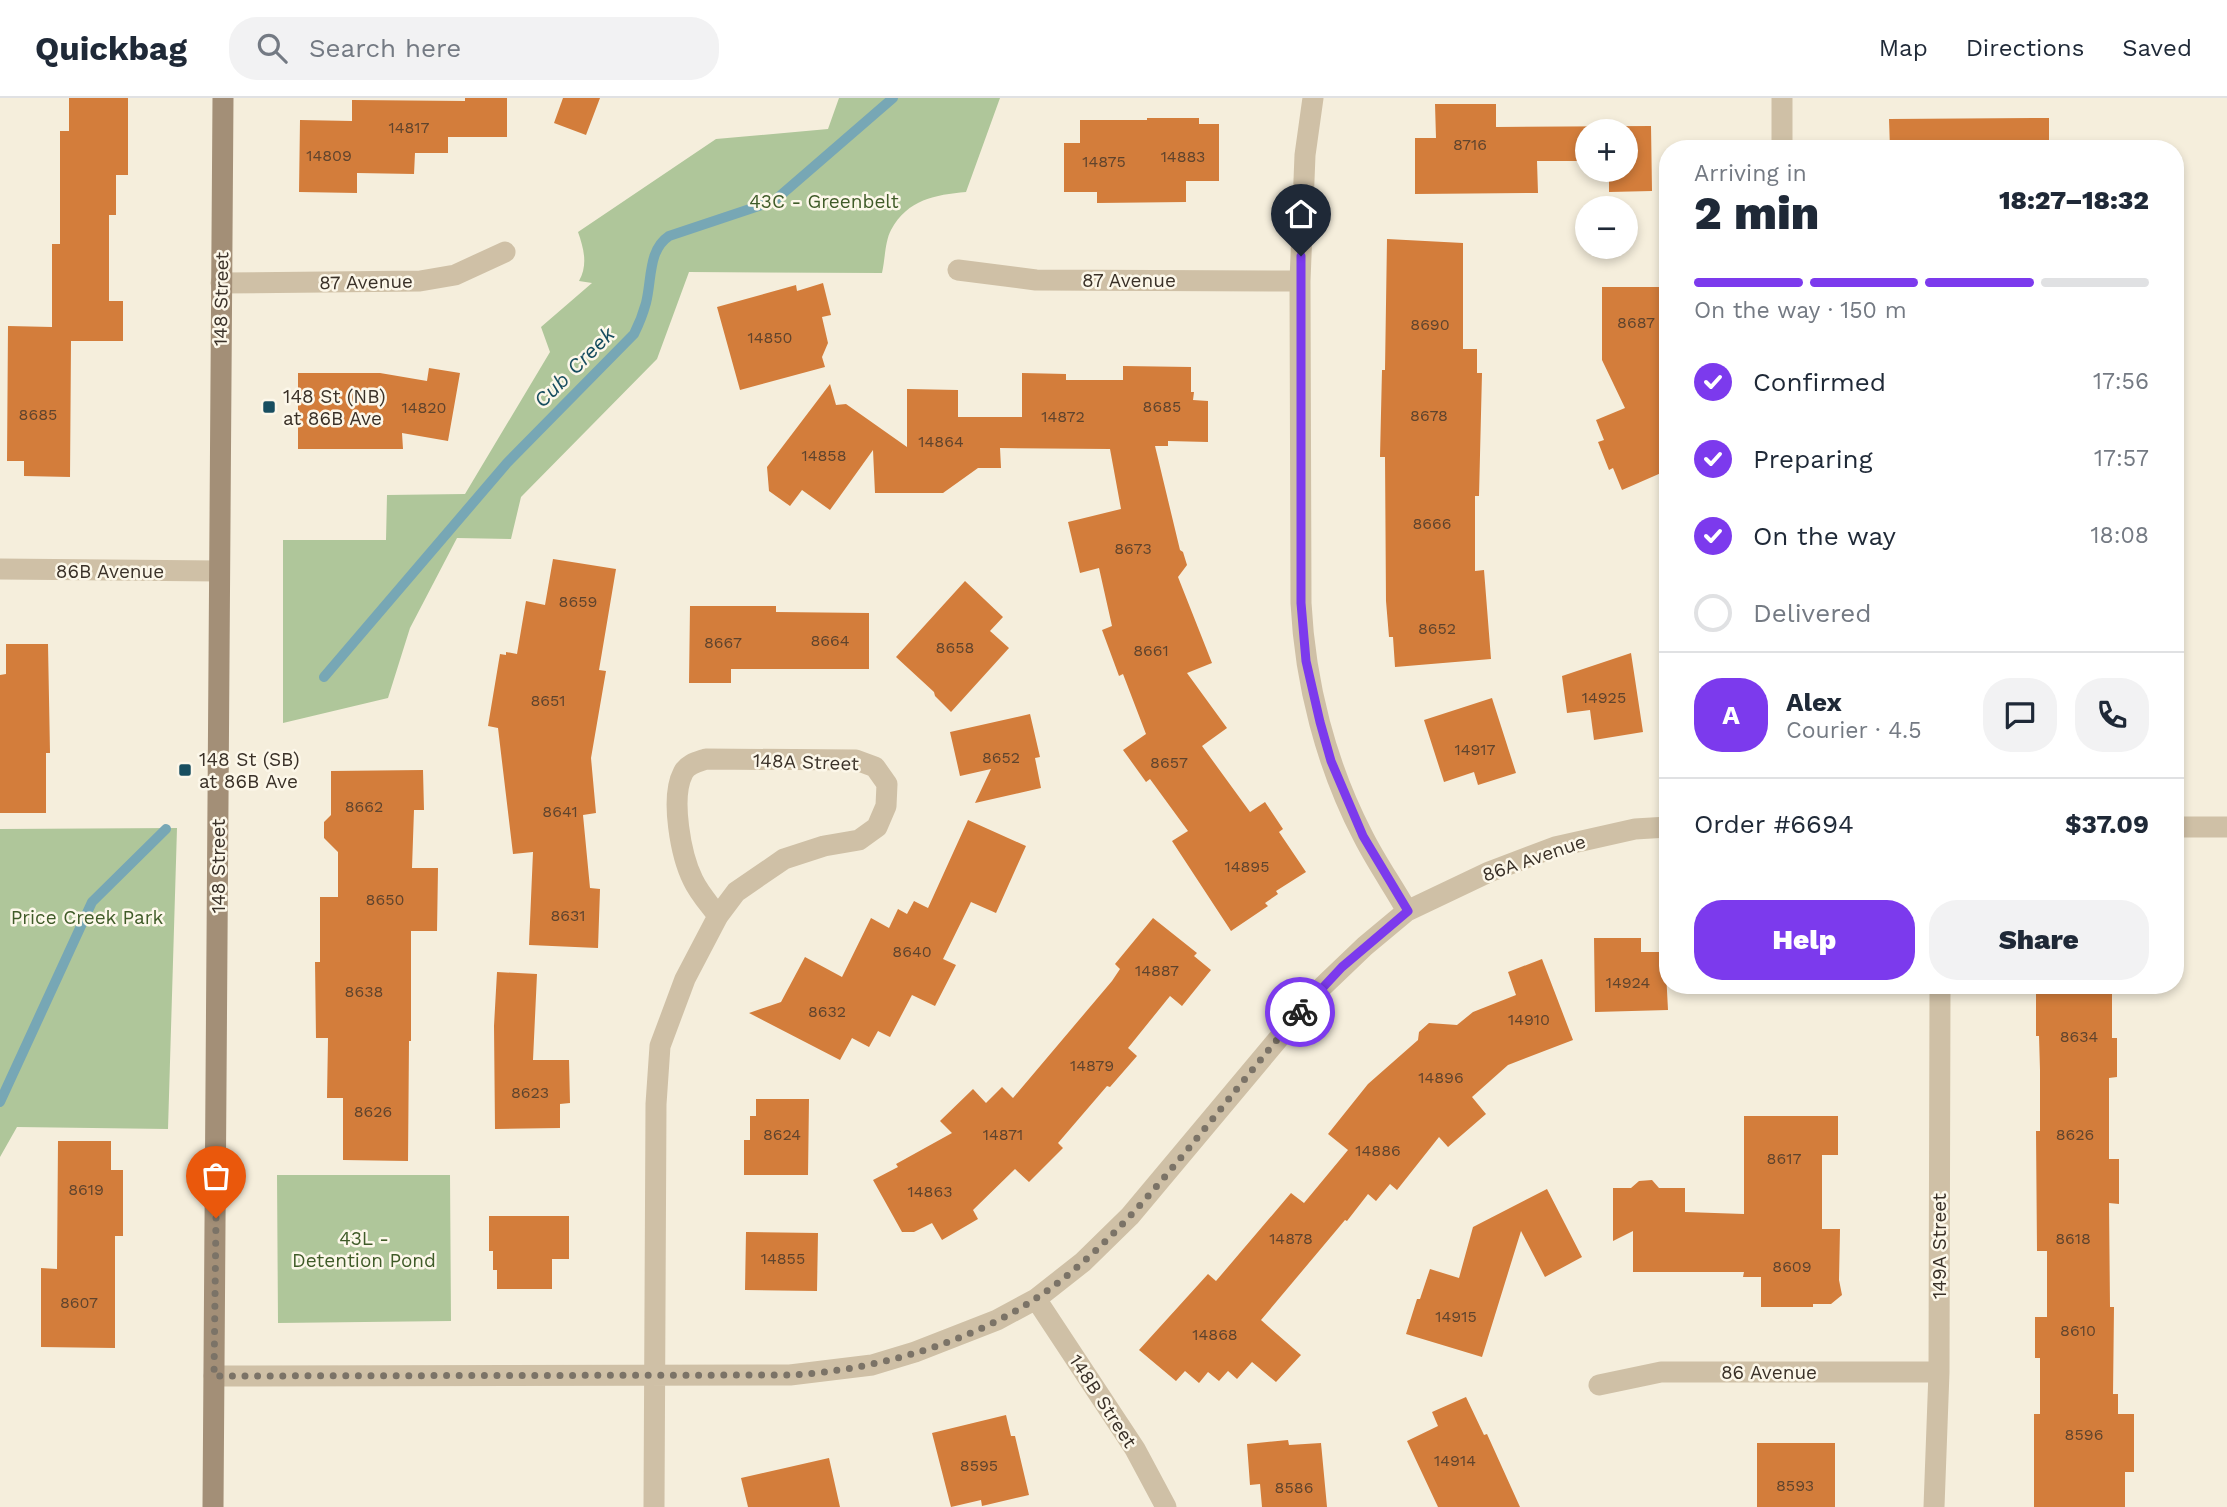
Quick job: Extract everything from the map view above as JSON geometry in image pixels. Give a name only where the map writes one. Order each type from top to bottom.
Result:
[{"type":"street","name":"148 Street","points":[[214,1507],[223,98]]},
{"type":"street","points":[[214,1376],[790,1375],[872,1365],[956,1338],[1035,1299],[1083,1262],[1130,1216],[1320,989],[1365,946],[1408,911],[1363,836],[1331,761],[1306,661],[1301,603],[1300,281],[1305,155],[1313,98]]},
{"type":"street","points":[[1782,98],[1782,140]]},
{"type":"street","name":"87 Avenue","points":[[221,283],[420,281],[463,272],[505,252]]},
{"type":"street","name":"87 Avenue","points":[[958,270],[1036,280],[1300,281]]},
{"type":"street","name":"86B Avenue","points":[[0,569],[219,571]]},
{"type":"street","name":"148A Street","points":[[654,1507],[656,1104],[660,1046],[685,979],[718,916],[736,892],[785,859],[824,846],[859,840],[877,827],[886,806],[887,784],[875,767],[856,761],[706,759],[693,763],[683,772],[678,796],[681,845],[694,883],[718,916]]},
{"type":"street","points":[[2184,827],[2227,827]]},
{"type":"street","name":"86A Avenue","points":[[1408,911],[1516,860],[1555,847],[1635,829],[1659,828]]},
{"type":"street","name":"149A Street","points":[[1934,1507],[1939,1372],[1940,994]]},
{"type":"street","name":"148B Street","points":[[1035,1299],[1135,1449],[1166,1507]]},
{"type":"street","name":"86 Avenue","points":[[1599,1385],[1661,1371],[1939,1372]]},
{"type":"green space","name":"43C - Greenbelt","points":[[839,98],[1000,98],[966,192],[923,200],[906,211],[889,234],[882,273],[689,272],[657,359],[521,497],[511,539],[457,538],[410,628],[388,698],[283,723],[283,540],[386,540],[387,495],[465,494],[550,352],[541,327],[592,283],[579,281],[584,257],[578,232],[716,139],[828,129]]},
{"type":"green space","name":"Price Creek Park","points":[[177,828],[168,1129],[17,1127],[0,1157],[0,829]]},
{"type":"green space","name":"43L - Detention Pond","points":[[277,1175],[450,1175],[451,1321],[278,1323]]},
{"type":"building","points":[[69,98],[128,98],[128,175],[116,175],[116,215],[109,215],[109,301],[123,301],[123,341],[71,341],[70,477],[24,476],[24,461],[7,461],[8,326],[52,327],[52,244],[60,244],[60,131],[69,131]]},
{"type":"building","points":[[465,98],[507,98],[507,137],[448,137],[448,153],[415,153],[414,174],[357,173],[357,193],[299,192],[300,120],[352,121],[352,100],[465,101]]},
{"type":"building","points":[[563,98],[600,98],[586,135],[554,123]]},
{"type":"building","points":[[1435,104],[1496,104],[1496,127],[1575,126],[1575,161],[1537,161],[1538,193],[1415,194],[1415,138],[1436,138]]},
{"type":"building","points":[[1199,118],[1199,124],[1219,124],[1219,181],[1186,181],[1186,202],[1097,203],[1097,192],[1064,192],[1064,143],[1080,143],[1080,120]]},
{"type":"building","points":[[2049,118],[2049,140],[1890,140],[1889,119]]},
{"type":"building","points":[[1638,126],[1651,126],[1652,191],[1609,192],[1609,182],[1638,182]]},
{"type":"building","points":[[1387,239],[1463,243],[1463,349],[1477,349],[1477,373],[1482,373],[1479,496],[1475,496],[1475,571],[1484,570],[1491,659],[1395,667],[1386,601],[1385,457],[1380,457],[1382,370],[1385,370]]},
{"type":"building","points":[[823,283],[831,315],[822,317],[828,343],[822,357],[825,367],[740,390],[717,307],[796,285],[797,291]]},
{"type":"building","points":[[1602,287],[1659,287],[1659,474],[1622,490],[1613,468],[1609,470],[1598,442],[1604,440],[1596,420],[1625,408],[1602,360]]},
{"type":"building","points":[[1123,366],[1191,367],[1193,400],[1208,401],[1208,442],[1168,441],[1168,446],[1155,446],[1180,550],[1187,565],[1178,577],[1212,663],[1187,673],[1227,728],[1202,746],[1250,812],[1265,802],[1283,829],[1279,832],[1306,872],[1276,891],[1278,894],[1265,903],[1268,906],[1231,931],[1172,841],[1188,831],[1150,779],[1146,782],[1123,750],[1146,734],[1123,674],[1119,676],[1102,630],[1112,626],[1099,568],[1080,573],[1068,522],[1121,509],[1110,449],[1000,448],[1001,468],[978,468],[943,493],[875,493],[873,450],[830,510],[802,490],[790,506],[769,491],[767,467],[830,384],[836,405],[846,404],[907,447],[907,389],[958,390],[958,417],[1022,417],[1022,373],[1066,374],[1066,380],[1123,380]]},
{"type":"building","points":[[429,368],[460,373],[448,441],[402,433],[403,449],[298,449],[298,373],[380,373],[427,381]]},
{"type":"building","points":[[553,559],[616,569],[599,670],[606,671],[591,758],[596,813],[583,815],[590,888],[600,889],[598,948],[529,945],[533,852],[513,854],[498,728],[488,726],[500,654],[517,654],[526,601],[545,605]]},
{"type":"building","points":[[965,581],[1003,617],[990,631],[1009,648],[951,712],[934,692],[896,657]]},
{"type":"building","points":[[690,606],[776,606],[776,612],[869,613],[869,669],[731,669],[731,683],[689,683]]},
{"type":"building","points":[[6,644],[48,644],[50,753],[46,753],[46,813],[0,813],[0,675],[6,674]]},
{"type":"building","points":[[1631,653],[1643,732],[1594,740],[1590,710],[1567,713],[1562,676]]},
{"type":"building","points":[[1492,698],[1516,773],[1478,785],[1474,772],[1444,782],[1424,720]]},
{"type":"building","points":[[1030,714],[1040,757],[1035,758],[1041,788],[975,803],[991,769],[960,776],[950,732]]},
{"type":"building","points":[[423,770],[424,810],[414,810],[412,868],[438,868],[437,931],[411,931],[408,1161],[343,1160],[343,1098],[327,1098],[328,1038],[316,1038],[315,962],[320,962],[320,897],[338,897],[338,852],[324,838],[324,822],[331,815],[331,771]]},
{"type":"building","points":[[968,820],[1026,846],[996,913],[971,902],[943,959],[956,965],[935,1006],[912,995],[890,1037],[878,1031],[869,1047],[852,1038],[840,1060],[749,1013],[781,1002],[805,957],[842,977],[871,918],[889,928],[898,909],[907,914],[914,901],[928,908]]},
{"type":"building","points":[[1153,918],[1197,953],[1194,956],[1211,970],[1182,1006],[1170,996],[1128,1048],[1137,1056],[1058,1143],[1063,1148],[1029,1182],[1015,1169],[973,1210],[978,1219],[942,1240],[932,1223],[914,1232],[902,1232],[873,1180],[952,1133],[940,1121],[973,1089],[986,1103],[1002,1087],[1013,1098],[1112,981],[1120,969],[1115,964]]},
{"type":"building","points":[[1594,938],[1641,938],[1641,952],[1659,952],[1659,994],[1667,994],[1668,1010],[1595,1012]]},
{"type":"building","points":[[1542,959],[1573,1040],[1508,1065],[1472,1097],[1486,1114],[1448,1147],[1439,1137],[1397,1190],[1390,1184],[1376,1201],[1368,1194],[1347,1221],[1345,1220],[1261,1320],[1301,1355],[1276,1382],[1252,1362],[1237,1379],[1228,1371],[1219,1381],[1208,1372],[1199,1383],[1185,1371],[1176,1381],[1139,1350],[1208,1274],[1216,1281],[1291,1193],[1304,1203],[1348,1150],[1328,1134],[1368,1084],[1418,1040],[1419,1032],[1429,1023],[1457,1025],[1473,1012],[1516,995],[1508,972]]},
{"type":"building","points":[[497,972],[537,974],[533,1060],[569,1060],[570,1103],[560,1104],[560,1128],[495,1129],[494,1026]]},
{"type":"building","points":[[2036,994],[2112,994],[2112,1038],[2117,1038],[2117,1077],[2109,1078],[2109,1159],[2119,1159],[2119,1204],[2109,1203],[2110,1307],[2114,1307],[2113,1394],[2118,1394],[2118,1414],[2134,1414],[2134,1472],[2125,1472],[2125,1507],[2034,1507],[2034,1414],[2040,1414],[2040,1358],[2035,1358],[2035,1317],[2047,1317],[2047,1251],[2037,1251],[2036,1131],[2040,1131],[2040,1070],[2039,1036],[2036,1036]]},
{"type":"building","points":[[756,1099],[809,1099],[808,1175],[744,1175],[744,1140],[750,1140],[750,1116],[756,1116]]},
{"type":"building","points":[[1744,1116],[1838,1116],[1838,1155],[1822,1155],[1822,1229],[1840,1229],[1839,1280],[1842,1295],[1831,1304],[1813,1304],[1813,1307],[1761,1307],[1761,1277],[1743,1277],[1744,1272],[1633,1272],[1633,1231],[1613,1241],[1613,1188],[1631,1188],[1639,1181],[1652,1180],[1659,1188],[1685,1188],[1685,1212],[1744,1214]]},
{"type":"building","points":[[58,1141],[111,1141],[111,1170],[123,1170],[123,1236],[115,1236],[115,1348],[41,1347],[41,1268],[57,1269]]},
{"type":"building","points":[[1547,1189],[1582,1257],[1545,1277],[1521,1231],[1482,1357],[1406,1334],[1430,1269],[1459,1278],[1473,1227]]},
{"type":"building","points":[[489,1216],[569,1216],[569,1259],[552,1259],[552,1289],[497,1289],[493,1251],[489,1251]]},
{"type":"building","points":[[746,1232],[818,1233],[817,1291],[745,1290]]},
{"type":"building","points":[[1466,1397],[1484,1435],[1487,1434],[1520,1507],[1438,1507],[1407,1441],[1438,1426],[1432,1412]]},
{"type":"building","points":[[1006,1415],[1011,1436],[1015,1436],[1029,1495],[982,1506],[981,1500],[951,1507],[932,1433]]},
{"type":"building","points":[[1288,1440],[1289,1445],[1321,1443],[1327,1507],[1262,1507],[1260,1484],[1250,1485],[1247,1444]]},
{"type":"building","points":[[1757,1443],[1835,1443],[1835,1507],[1757,1507]]},
{"type":"building","points":[[829,1458],[840,1507],[748,1507],[741,1478]]},
{"type":"waterway","name":"Cub Creek","points":[[324,677],[507,463],[634,334],[646,303],[654,257],[662,242],[669,236],[774,201],[893,98]]},
{"type":"waterway","name":"Cub Creek","points":[[0,1102],[92,902],[166,829]]},
{"type":"way so far","points":[[216,1218],[214,1376],[790,1375],[872,1365],[956,1338],[997,1320],[1035,1299],[1083,1262],[1155,1189],[1300,1012]]},
{"type":"place","name":"148 St (NB) at 86B Ave","points":[[269,407]]},
{"type":"place","name":"148 St (SB) at 86B Ave","points":[[185,770]]},
{"type":"route","points":[[1300,1012],[1342,967],[1408,911],[1363,836],[1331,761],[1306,661],[1301,603],[1301,256]]}]
